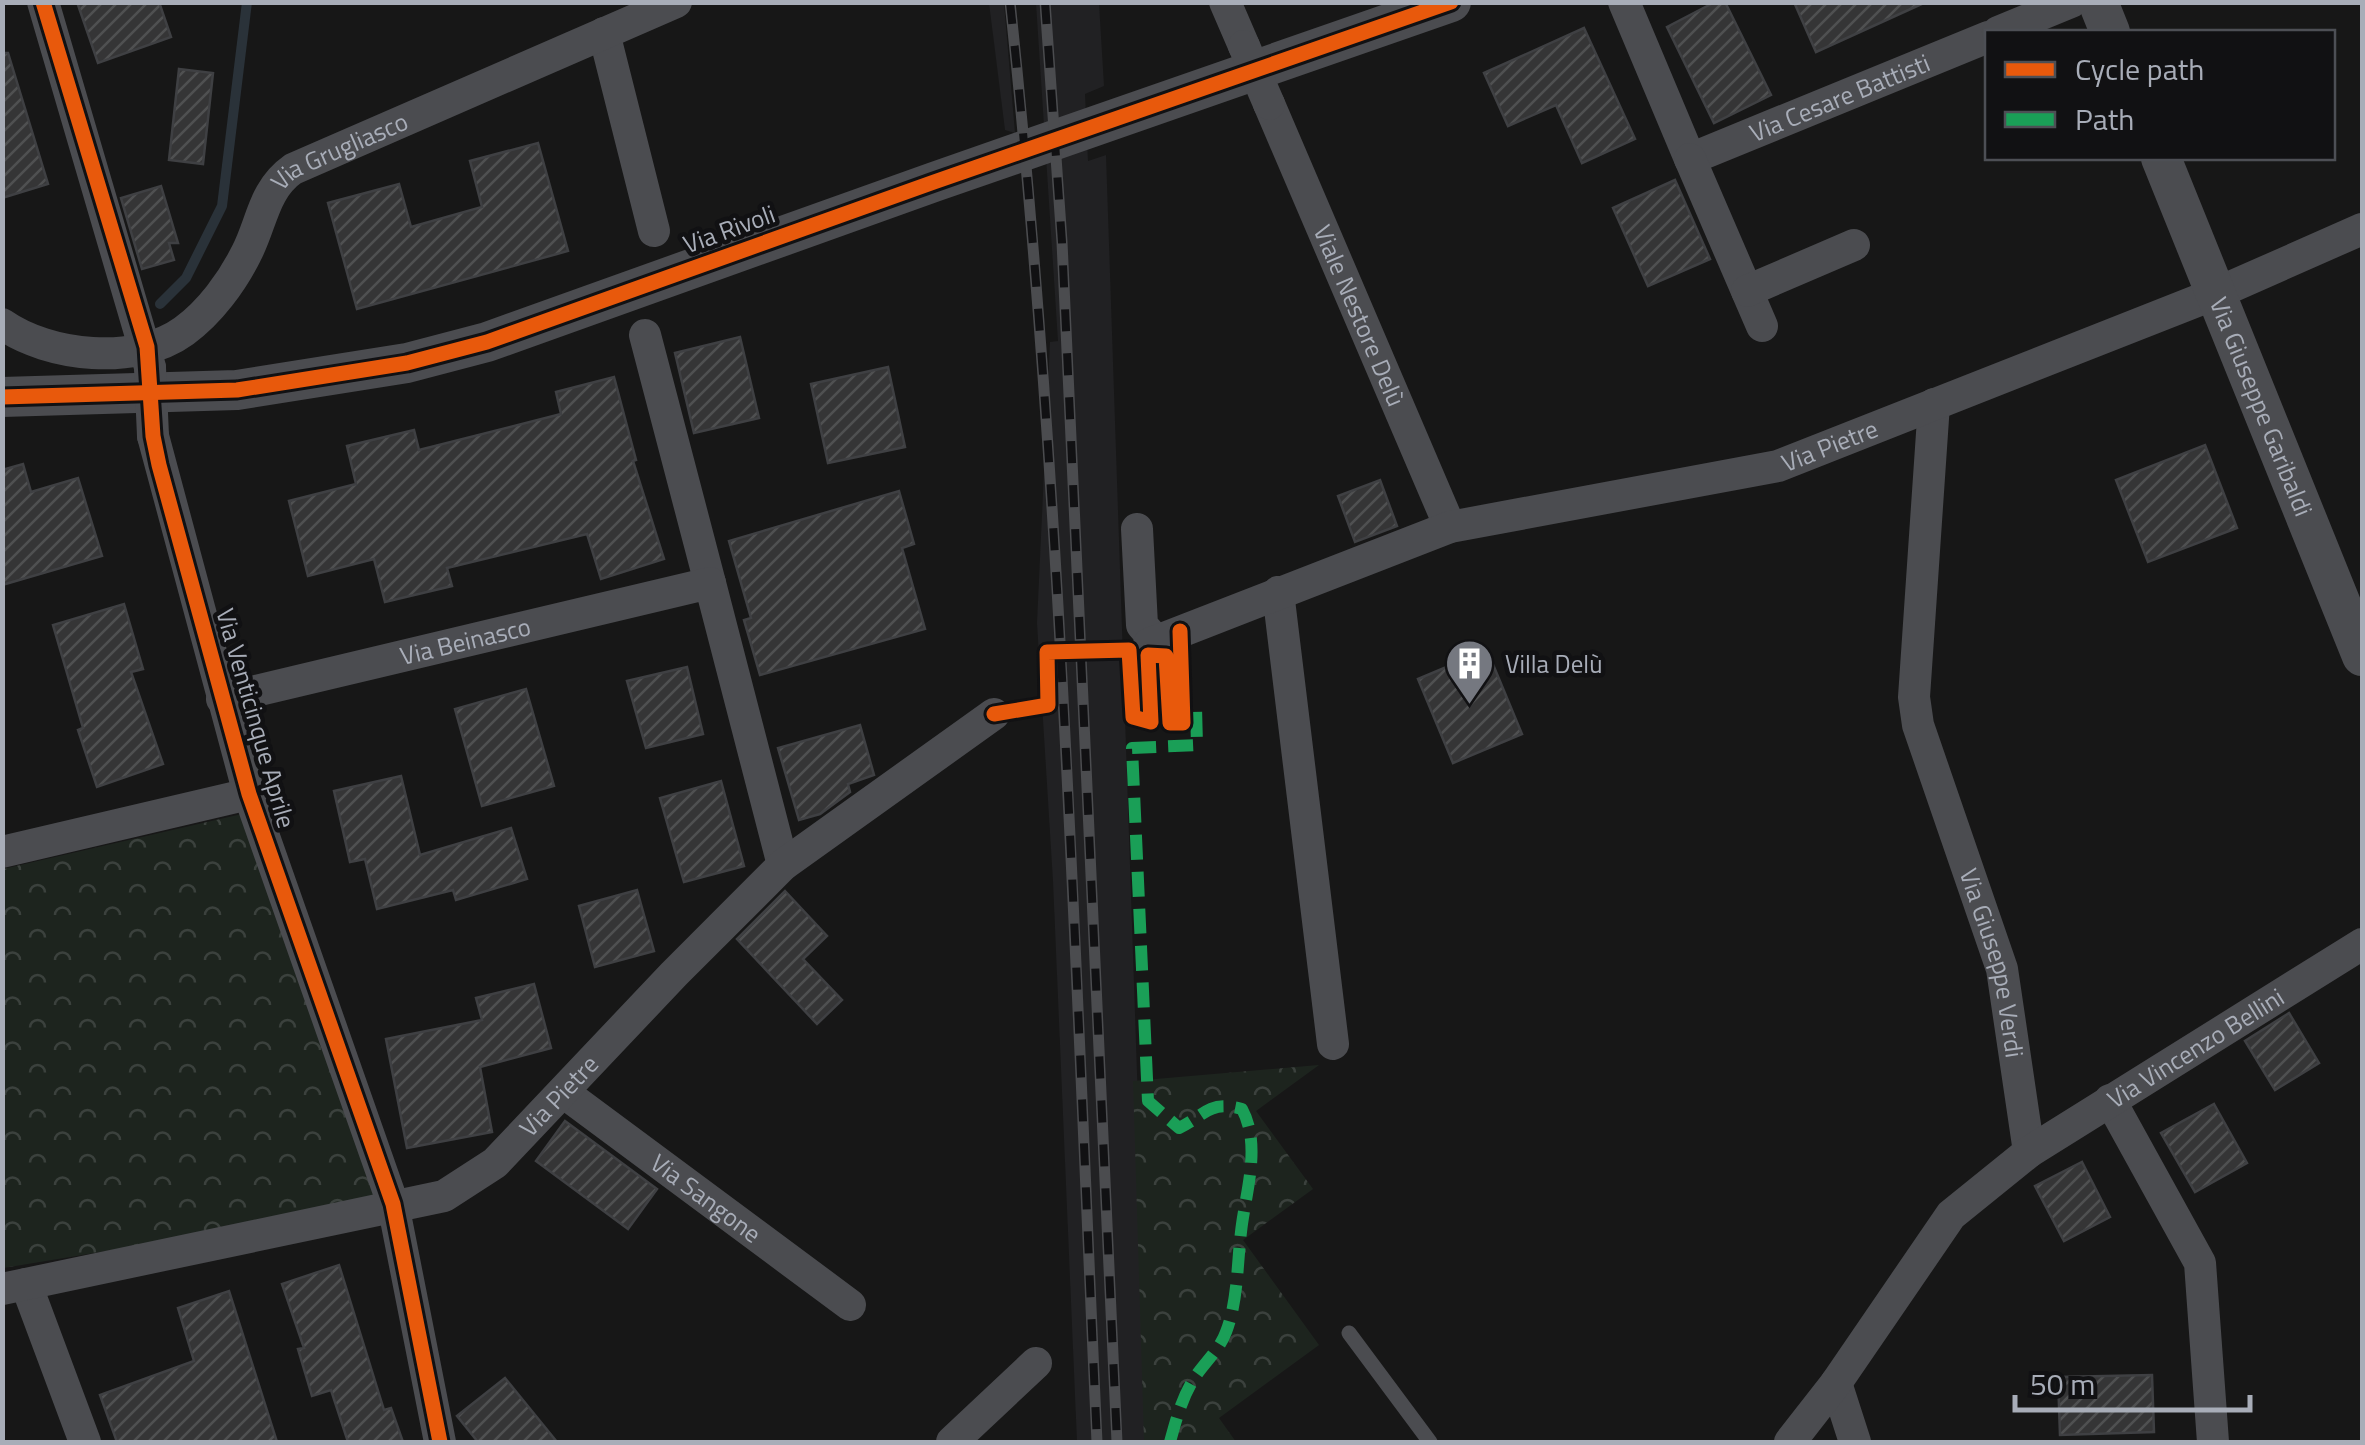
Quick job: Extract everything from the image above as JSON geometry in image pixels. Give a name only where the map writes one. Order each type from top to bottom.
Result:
[{"type":"street","name":"Via Venticinque Aprile","points":[[43,2],[148,357],[153,436],[249,794],[393,1204],[440,1442]]},
{"type":"street","name":"Via Grugliasco","points":[[148,357],[183,332],[225,288],[246,254],[269,193],[278,179],[292,169],[676,2]]},
{"type":"street","name":"Viale Nestore Delù","points":[[1225,2],[1450,528]]},
{"type":"street","name":"Via Rivoli","points":[[2,397],[237,390],[407,364],[487,342],[1451,2]]},
{"type":"street","points":[[1624,2],[1762,326]]},
{"type":"street","points":[[2003,30],[2072,2]]},
{"type":"street","points":[[2098,2],[2109,30]]},
{"type":"street","points":[[604,32],[654,231]]},
{"type":"street","name":"Via Cesare Battisti","points":[[1690,158],[1985,38]]},
{"type":"street","name":"Via Giuseppe Garibaldi","points":[[2162,160],[2362,656]]},
{"type":"street","name":"Via Pietre","points":[[1137,529],[1142,625],[1153,642],[1450,528],[1778,466],[2217,293],[2362,229]]},
{"type":"street","points":[[1747,291],[1854,245]]},
{"type":"street","points":[[2,324],[30,340],[60,349],[148,357]]},
{"type":"street","points":[[645,335],[783,866]]},
{"type":"street","name":"Via Giuseppe Verdi","points":[[1934,404],[1914,697],[1918,725],[2002,969],[2029,1152]]},
{"type":"street","name":"Via Beinasco","points":[[222,700],[710,583]]},
{"type":"street","points":[[1278,592],[1332,1044]]},
{"type":"street","name":"Via Pietre","points":[[86,1442],[14,1287],[444,1196],[495,1163],[674,974],[783,866],[994,714]]},
{"type":"street","name":"Via Venticinque Aprile","points":[[2,852],[249,794]]},
{"type":"street","name":"Via Vincenzo Bellini","points":[[2029,1152],[2362,944]]},
{"type":"street","name":"Via Sangone","points":[[564,1092],[850,1304]]},
{"type":"street","points":[[2110,1100],[2200,1263],[2212,1442]]},
{"type":"street","points":[[1790,1442],[1836,1383],[1950,1214],[2029,1152]]},
{"type":"street","points":[[952,1442],[1036,1363]]},
{"type":"street","points":[[1836,1383],[1855,1442]]},
{"type":"lane","points":[[1349,1332],[1430,1442]]},
{"type":"shaded area","points":[[989,3],[1004,3],[1015,133],[1005,130]]},
{"type":"shaded area","points":[[1036,3],[1099,3],[1104,86],[1085,94],[1088,161],[1106,155],[1142,1221],[1145,1442],[1077,1442],[1053,881],[1037,623],[1050,342],[1058,341]]},
{"type":"green space","points":[[255,811],[393,1204],[3,1268],[3,869]]},
{"type":"green space","points":[[1319,1065],[1256,1111],[1313,1189],[1243,1240],[1319,1345],[1219,1418],[1236,1442],[1144,1442],[1133,1081]]},
{"type":"building","points":[[77,2],[159,2],[171,37],[98,63]]},
{"type":"building","points":[[1715,2],[1725,2],[1771,95],[1714,123],[1667,27]]},
{"type":"building","points":[[1794,2],[1926,2],[1816,52]]},
{"type":"building","points":[[1584,28],[1635,139],[1582,163],[1556,105],[1508,126],[1484,73]]},
{"type":"building","points":[[2,53],[8,53],[48,184],[2,198]]},
{"type":"building","points":[[179,69],[213,73],[203,164],[169,160]]},
{"type":"building","points":[[538,143],[568,251],[357,309],[328,203],[399,184],[411,227],[482,207],[470,161]]},
{"type":"building","points":[[1675,180],[1710,259],[1648,286],[1613,208]]},
{"type":"building","points":[[161,186],[178,243],[169,243],[174,260],[142,269],[121,198]]},
{"type":"building","points":[[740,337],[759,418],[694,433],[675,353]]},
{"type":"building","points":[[888,367],[905,447],[828,463],[811,384]]},
{"type":"building","points":[[614,377],[636,460],[633,461],[664,559],[601,579],[587,534],[447,568],[452,586],[385,602],[374,559],[308,576],[289,501],[356,484],[347,446],[414,430],[419,450],[561,414],[556,392]]},
{"type":"building","points":[[2205,445],[2237,528],[2148,562],[2116,480]]},
{"type":"building","points":[[23,464],[31,492],[78,478],[102,556],[2,585],[2,470]]},
{"type":"building","points":[[1380,480],[1397,526],[1355,542],[1338,496]]},
{"type":"building","points":[[899,491],[914,544],[902,548],[925,629],[760,675],[744,620],[751,618],[729,541]]},
{"type":"building","points":[[124,604],[143,669],[131,672],[163,764],[97,787],[78,730],[83,728],[53,625]]},
{"type":"building","name":"Villa Delù","points":[[1487,650],[1522,734],[1453,763],[1418,679]]},
{"type":"building","points":[[687,667],[703,734],[646,748],[627,681]]},
{"type":"building","points":[[526,689],[554,786],[482,806],[455,709]]},
{"type":"building","points":[[860,725],[874,775],[848,784],[850,792],[820,814],[799,820],[778,748]]},
{"type":"building","points":[[401,776],[420,855],[511,828],[527,879],[456,900],[453,890],[377,909],[365,859],[350,862],[334,791]]},
{"type":"building","points":[[721,781],[744,866],[684,882],[660,798]]},
{"type":"building","points":[[637,890],[654,951],[595,967],[579,906]]},
{"type":"building","points":[[785,891],[827,936],[803,959],[842,1000],[817,1024],[737,939]]},
{"type":"building","points":[[534,984],[551,1048],[480,1067],[492,1132],[407,1148],[386,1039],[482,1020],[476,998]]},
{"type":"building","points":[[2289,1013],[2319,1063],[2275,1090],[2245,1041]]},
{"type":"building","points":[[2214,1104],[2247,1163],[2195,1192],[2161,1133]]},
{"type":"building","points":[[565,1121],[657,1189],[628,1229],[536,1161]]},
{"type":"building","points":[[2082,1162],[2110,1217],[2064,1241],[2035,1186]]},
{"type":"building","points":[[339,1265],[384,1410],[391,1408],[403,1442],[348,1442],[331,1390],[312,1396],[298,1349],[304,1348],[282,1284]]},
{"type":"building","points":[[229,1291],[277,1442],[117,1442],[100,1395],[194,1361],[178,1308]]},
{"type":"building","points":[[2152,1375],[2154,1432],[2060,1435],[2058,1377]]},
{"type":"building","points":[[505,1378],[557,1442],[478,1442],[457,1416]]},
{"type":"waterway","points":[[160,304],[186,278],[222,206],[247,2]]},
{"type":"railway","points":[[1010,2],[1054,542],[1097,1442]]},
{"type":"railway","points":[[1045,2],[1062,242],[1117,1442]]},
{"type":"marked path","points":[[1170,1442],[1186,1392],[1220,1344],[1230,1320],[1252,1154],[1242,1109],[1214,1108],[1179,1128],[1148,1101],[1132,748],[1197,745],[1196,707]]},
{"type":"cycle path","points":[[43,2],[147,347],[153,436],[159,465],[249,794],[393,1204],[440,1442]]},
{"type":"cycle path","points":[[2,397],[237,390],[407,363],[487,342],[1451,2]]},
{"type":"cycle path","points":[[994,714],[1048,705],[1047,652],[1129,650],[1133,717],[1151,722],[1148,655],[1166,656],[1170,723],[1183,723],[1180,631]]},
{"type":"place","name":"Villa Delù","points":[[1470,706]]}]
